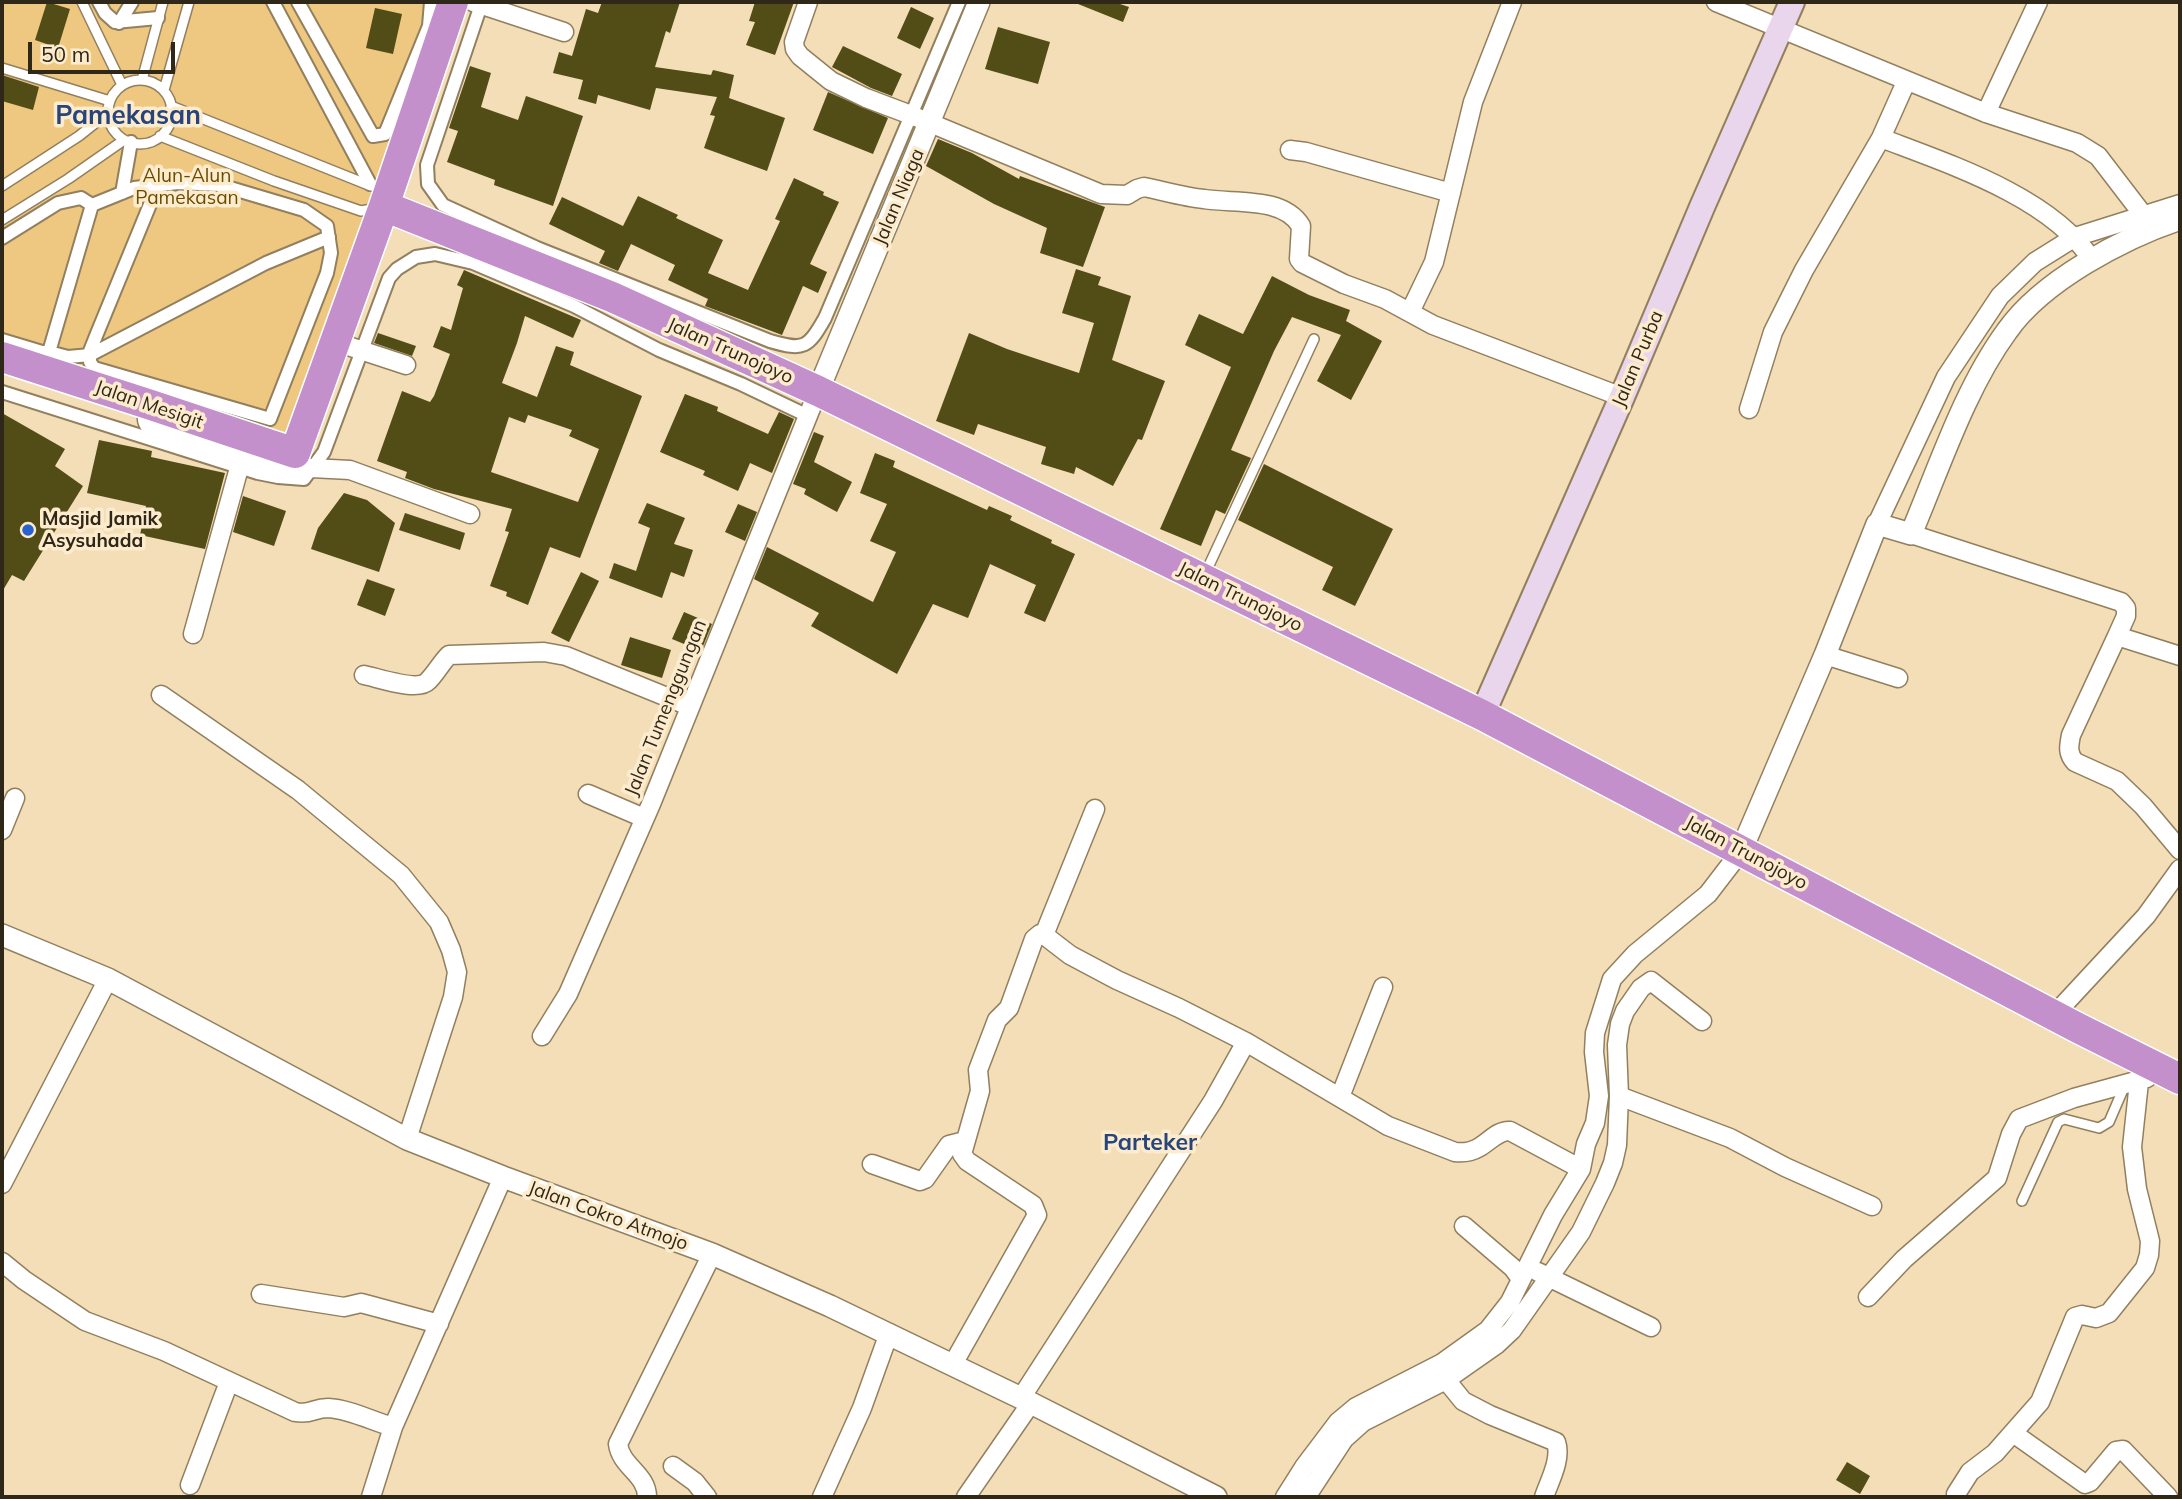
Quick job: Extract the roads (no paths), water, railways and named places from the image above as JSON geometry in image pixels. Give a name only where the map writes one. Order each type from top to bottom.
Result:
[{"type":"highway","points":[[298,464],[349,346],[377,195],[473,2]]},
{"type":"highway","name":"Jalan Trunojoyo","points":[[377,195],[612,298],[813,403],[1202,579],[1482,715],[2066,1021],[2153,1077]]},
{"type":"highway","name":"Jalan Mesigit","points":[[2,357],[151,404],[298,464]]},
{"type":"main road","name":"Jalan Purba","points":[[1482,715],[1792,2]]},
{"type":"street","points":[[99,2],[105,13],[115,22],[158,18]]},
{"type":"street","points":[[119,23],[132,2]]},
{"type":"street","points":[[273,2],[377,195]]},
{"type":"street","points":[[298,2],[373,136],[385,134],[429,26],[431,2]]},
{"type":"street","points":[[564,33],[473,2],[427,165],[428,184],[443,205],[537,248],[786,345],[802,345],[814,338],[825,318],[921,119],[959,2]]},
{"type":"street","points":[[808,2],[794,49],[831,81],[866,98],[1101,194],[1127,195],[1144,187],[1202,199],[1247,201],[1291,213],[1301,226],[1301,263],[1344,284],[1385,299],[1433,325],[1622,397]]},
{"type":"street","name":"Jalan Niaga","points":[[813,403],[921,119],[979,2]]},
{"type":"street","points":[[1410,312],[1434,262],[1474,102],[1512,2]]},
{"type":"street","points":[[1716,2],[1906,82],[1986,113],[2077,143],[2098,156],[2144,216]]},
{"type":"street","points":[[1986,113],[2038,2]]},
{"type":"street","points":[[1749,409],[1773,332],[1804,270],[1881,138],[1906,82]]},
{"type":"street","points":[[1881,138],[1967,171],[2019,196],[2084,249]]},
{"type":"street","points":[[122,193],[127,141]]},
{"type":"street","points":[[1290,150],[1306,152],[1451,193]]},
{"type":"street","points":[[92,205],[134,188],[158,185],[178,183],[220,185],[304,210],[327,226],[331,253],[327,273],[270,419],[94,368],[90,362],[106,311],[158,185]]},
{"type":"street","points":[[2,238],[58,203],[81,198],[92,205]]},
{"type":"street","points":[[1285,1497],[1338,1422],[1356,1407],[1442,1363],[1460,1360],[1496,1345],[1512,1330],[1535,1273],[1553,1215],[1581,1169],[1586,1144],[1595,1123],[1600,1097],[1594,1052],[1595,1033],[1612,979],[1633,956],[1708,894],[1741,851],[1825,655],[1877,524],[1967,402],[2007,329],[2028,306],[2084,249],[2144,216],[2180,204]]},
{"type":"street","points":[[49,352],[92,205]]},
{"type":"street","points":[[1911,534],[1920,468],[1946,377],[2000,296],[2035,262],[2180,219]]},
{"type":"street","points":[[2,340],[68,357],[90,355],[266,263],[330,237]]},
{"type":"street","points":[[406,365],[349,346],[397,269],[416,257],[435,254],[473,263],[574,306],[659,350],[741,384],[813,403]]},
{"type":"street","points":[[2,392],[239,463],[298,464],[350,470],[470,514]]},
{"type":"street","name":"Jalan Tumenggungan","points":[[542,1036],[568,994],[813,403]]},
{"type":"street","points":[[151,404],[146,417],[150,426],[239,463]]},
{"type":"street","points":[[193,634],[239,463]]},
{"type":"street","points":[[1877,524],[2121,602],[2126,608],[2126,616],[2071,735],[2070,757],[2075,762],[2117,781],[2143,806],[2180,850]]},
{"type":"street","points":[[2117,636],[2180,656]]},
{"type":"street","points":[[364,675],[416,687],[428,681],[449,655],[544,652],[566,656],[689,706]]},
{"type":"street","points":[[1825,655],[1898,678]]},
{"type":"street","points":[[161,695],[298,790],[401,875],[439,922],[457,972],[453,997],[407,1139]]},
{"type":"street","points":[[588,794],[643,818]]},
{"type":"street","points":[[2,830],[15,798]]},
{"type":"street","points":[[1044,935],[1095,809]]},
{"type":"street","points":[[2066,1021],[2180,869]]},
{"type":"street","name":"Jalan Cokro Atmojo","points":[[2,935],[108,979],[407,1139],[712,1254],[889,1333],[1216,1497]]},
{"type":"street","points":[[953,1364],[1037,1214],[1033,1205],[967,1161],[962,1154],[980,1091],[978,1070],[997,1020],[1009,1008],[1037,935],[1044,935],[1070,955],[1094,968],[1246,1042],[1388,1126],[1455,1153],[1477,1149],[1505,1130],[1510,1131],[1581,1169]]},
{"type":"street","points":[[1633,956],[1651,981],[1702,1021]]},
{"type":"street","points":[[2,1184],[108,979]]},
{"type":"street","points":[[1306,1497],[1344,1439],[1363,1422],[1446,1380],[1535,1273],[1581,1231],[1613,1163],[1617,1145],[1617,1045],[1620,1024],[1641,988],[1651,981]]},
{"type":"street","points":[[1340,1097],[1383,987]]},
{"type":"street","points":[[965,1497],[1213,1101],[1246,1042]]},
{"type":"street","points":[[1868,1297],[1904,1259],[1997,1178],[2011,1134],[2019,1119],[2074,1098],[2153,1077]]},
{"type":"street","points":[[1956,1494],[1970,1472],[1995,1453],[2040,1402],[2075,1317],[2082,1315],[2096,1318],[2109,1313],[2145,1268],[2150,1241],[2137,1189],[2132,1147],[2153,1077]]},
{"type":"street","points":[[1619,1096],[1722,1134],[1872,1206]]},
{"type":"street","points":[[872,1164],[920,1181],[925,1180],[949,1145],[965,1141]]},
{"type":"street","points":[[371,1497],[393,1427],[503,1177]]},
{"type":"street","points":[[1464,1226],[1513,1268],[1535,1273],[1651,1327]]},
{"type":"street","points":[[647,1497],[645,1482],[626,1463],[618,1444],[712,1254]]},
{"type":"street","points":[[2,1262],[85,1321],[164,1351],[295,1412],[307,1414],[319,1409],[337,1409],[393,1427]]},
{"type":"street","points":[[261,1294],[344,1307],[361,1303],[439,1324]]},
{"type":"street","points":[[822,1497],[862,1408],[889,1333]]},
{"type":"street","points":[[1446,1380],[1463,1401],[1556,1443],[1558,1447],[1555,1466],[1544,1497]]},
{"type":"street","points":[[190,1485],[229,1382]]},
{"type":"street","points":[[2013,1433],[2085,1483],[2090,1482],[2116,1451],[2123,1450],[2168,1497]]},
{"type":"street","points":[[673,1466],[695,1482],[707,1497]]},
{"type":"lane","points":[[82,2],[122,85]]},
{"type":"lane","points":[[142,80],[163,2]]},
{"type":"lane","points":[[164,90],[189,2]]},
{"type":"lane","points":[[2,68],[110,101]]},
{"type":"lane","points":[[142,80],[154,83],[164,90],[171,106],[171,117],[160,136],[141,143],[127,141],[116,133],[108,113],[110,101],[122,85],[142,80]]},
{"type":"lane","points":[[160,136],[274,181],[361,211],[377,195],[171,106]]},
{"type":"lane","points":[[2,186],[79,136],[108,113]]},
{"type":"lane","points":[[2,220],[127,141]]},
{"type":"lane","points":[[1202,579],[1314,340]]},
{"type":"lane","points":[[2022,1200],[2058,1122],[2064,1119],[2099,1128],[2109,1122],[2153,1077]]},
{"type":"place","name":"Masjid Jamik Asysuhada","points":[[28,530]]},
{"type":"district","name":"Pamekasan","points":[[128,116]]},
{"type":"district","name":"Parteker","points":[[1150,1143]]},
{"type":"park label","name":"Alun-Alun Pamekasan","points":[[187,187]]}]
